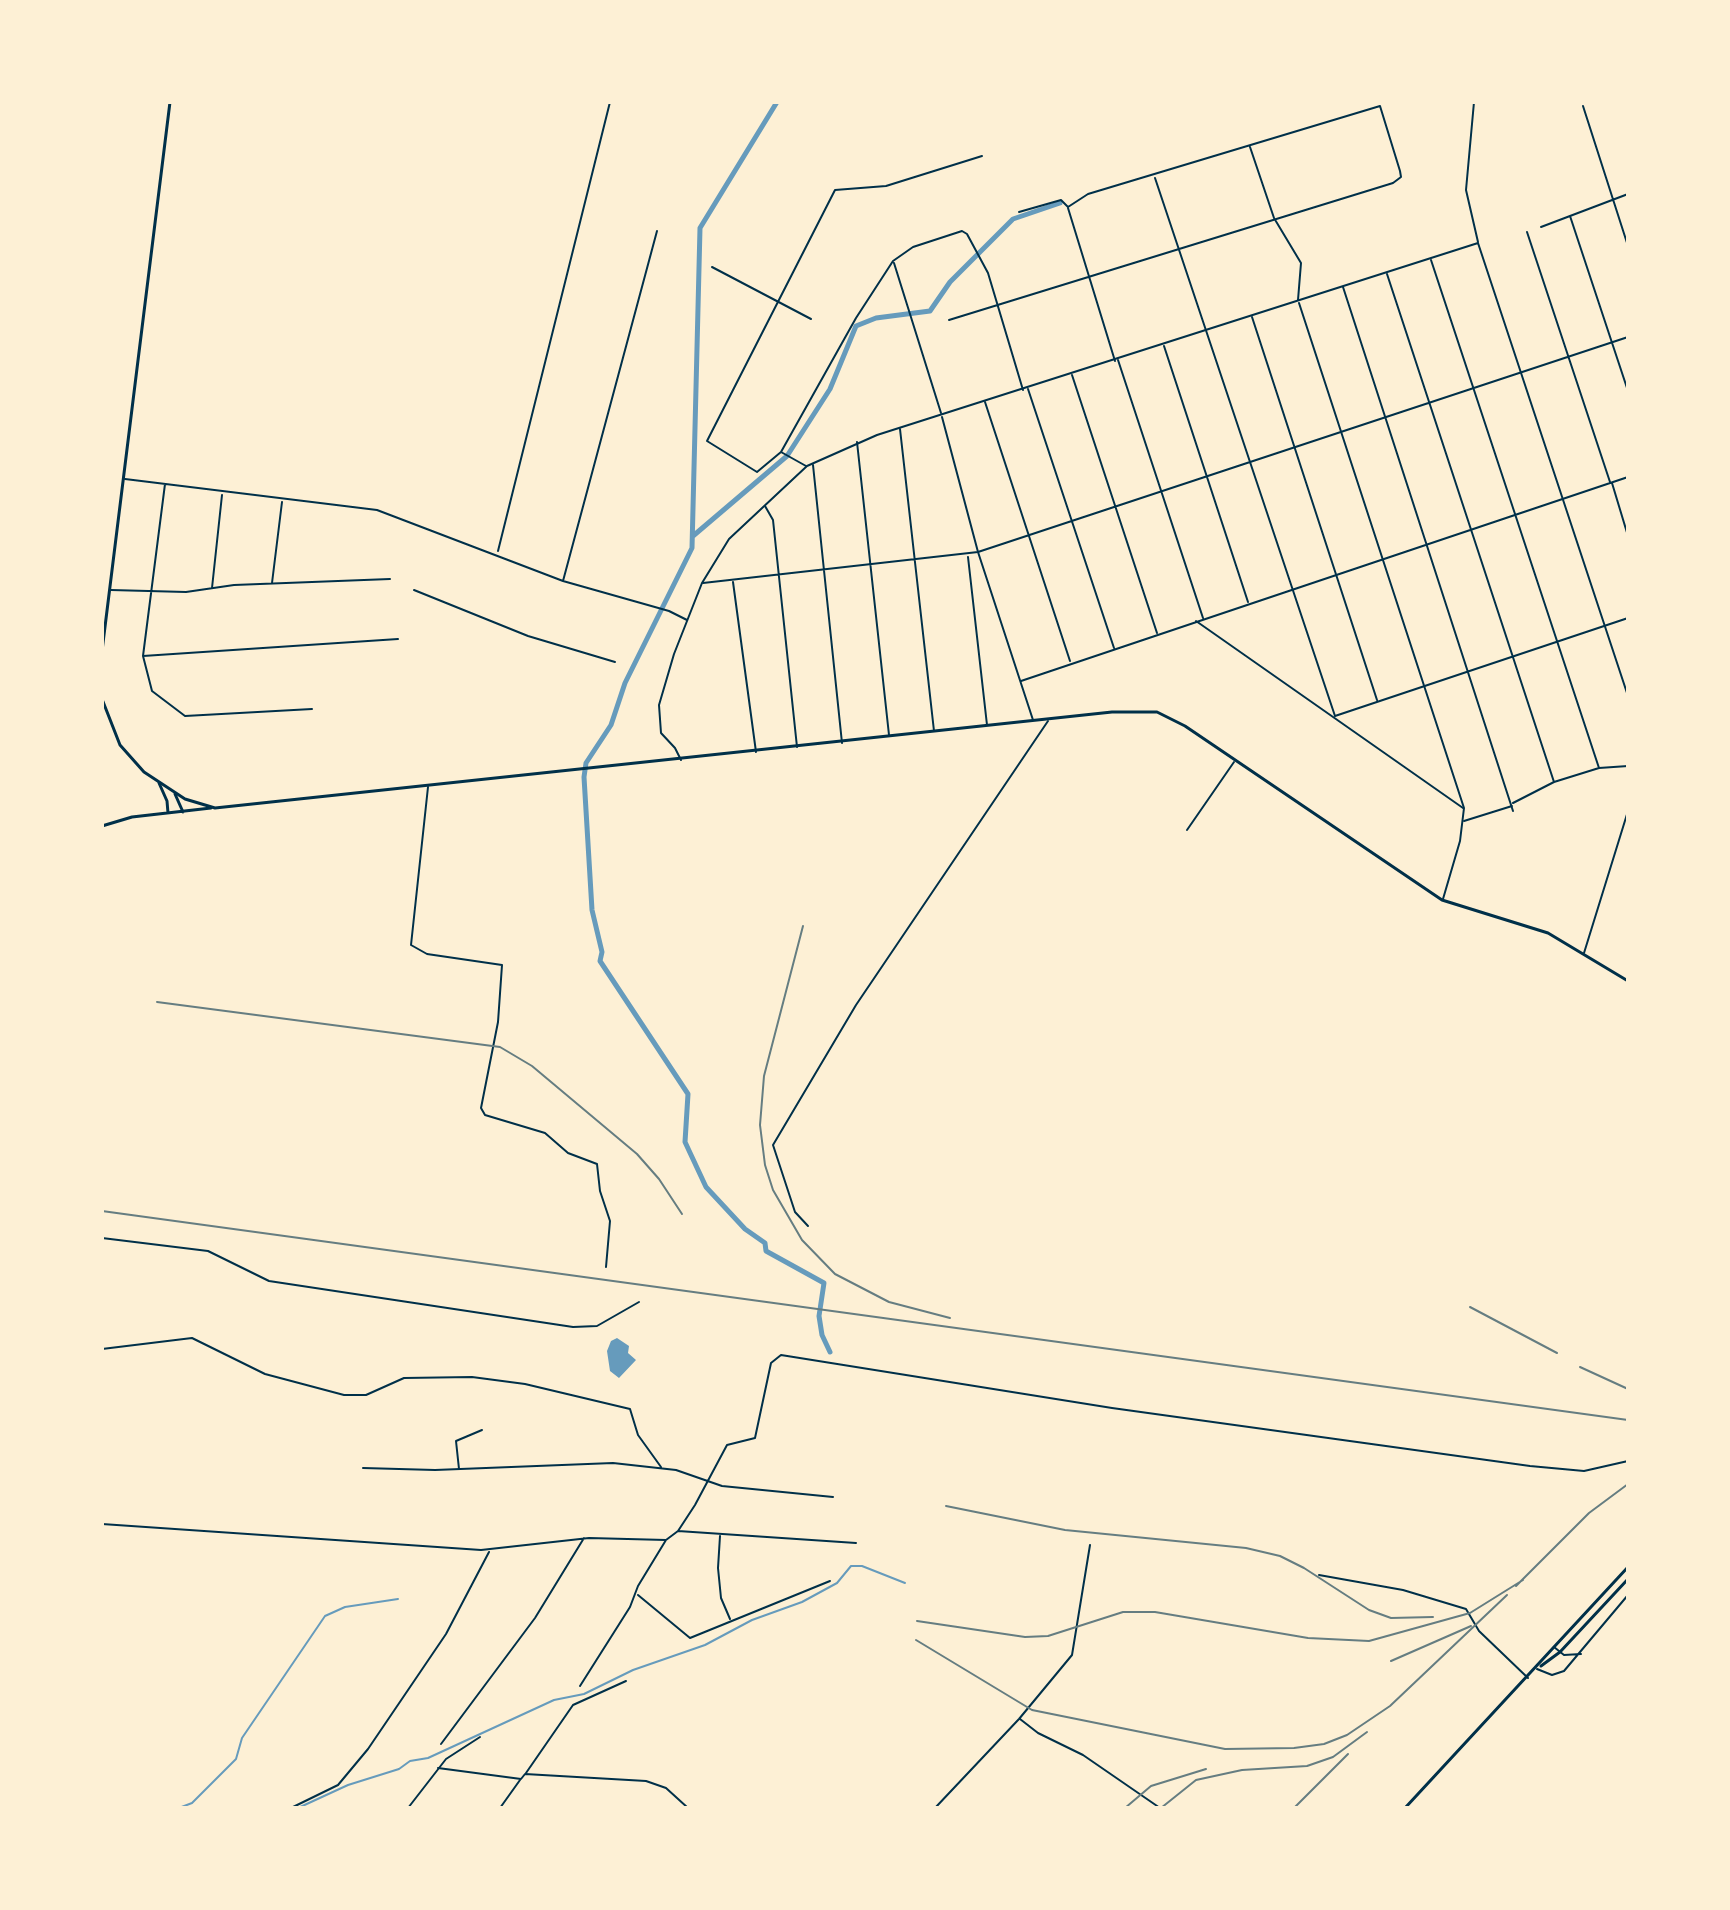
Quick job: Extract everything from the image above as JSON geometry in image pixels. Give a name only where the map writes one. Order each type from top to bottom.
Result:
[{"type":"main road","points":[[102,651],[170,102]]},
{"type":"main road","points":[[102,699],[120,745],[159,783],[194,803],[215,808]]},
{"type":"main road","points":[[102,826],[123,819],[168,813],[1112,712],[1157,712],[1183,724],[1442,900],[1548,933],[1628,981]]},
{"type":"main road","points":[[159,783],[167,801],[168,813]]},
{"type":"main road","points":[[173,791],[183,812]]},
{"type":"main road","points":[[1405,1808],[1538,1668],[1628,1567]]},
{"type":"main road","points":[[1538,1668],[1560,1652],[1628,1579]]},
{"type":"street","points":[[497,554],[610,102]]},
{"type":"street","points":[[1474,102],[1466,190],[1472,224],[1628,696]]},
{"type":"street","points":[[949,320],[1393,183],[1401,177],[1380,106],[1088,194],[1068,207]]},
{"type":"street","points":[[1583,106],[1628,246]]},
{"type":"street","points":[[1249,146],[1274,218],[1301,263],[1298,300],[1464,808],[1464,821],[1442,900]]},
{"type":"street","points":[[982,156],[886,186],[835,190],[707,441],[757,472],[781,452],[856,318],[893,261],[913,247],[962,231],[967,234],[988,273],[1023,390]]},
{"type":"street","points":[[1155,176],[1335,716]]},
{"type":"street","points":[[1541,227],[1628,194]]},
{"type":"street","points":[[1019,212],[1061,200],[1068,207],[1203,618]]},
{"type":"street","points":[[1570,216],[1628,391]]},
{"type":"street","points":[[563,581],[657,231]]},
{"type":"street","points":[[1527,232],[1628,536]]},
{"type":"street","points":[[681,760],[661,733],[658,720],[667,673],[702,583],[729,539],[807,466],[857,442],[1478,243]]},
{"type":"street","points":[[1430,258],[1599,768]]},
{"type":"street","points":[[893,261],[942,417],[978,552],[1033,722]]},
{"type":"street","points":[[712,267],[811,319]]},
{"type":"street","points":[[1386,272],[1554,782]]},
{"type":"street","points":[[1343,286],[1470,670],[1513,811]]},
{"type":"street","points":[[1252,317],[1378,701]]},
{"type":"street","points":[[702,583],[978,552],[1628,337]]},
{"type":"street","points":[[1164,346],[1248,603]]},
{"type":"street","points":[[1072,375],[1157,634]]},
{"type":"street","points":[[1028,389],[1114,648]]},
{"type":"street","points":[[985,402],[1070,662]]},
{"type":"street","points":[[900,429],[934,732]]},
{"type":"street","points":[[857,442],[890,737]]},
{"type":"street","points":[[781,452],[807,466]]},
{"type":"street","points":[[813,463],[842,743]]},
{"type":"street","points":[[1020,681],[1628,477]]},
{"type":"street","points":[[123,479],[222,494],[377,510],[563,581],[669,611],[687,620]]},
{"type":"street","points":[[165,484],[143,656],[152,691],[185,716],[312,709]]},
{"type":"street","points":[[212,588],[222,494]]},
{"type":"street","points":[[272,584],[282,501]]},
{"type":"street","points":[[764,505],[772,515],[797,747]]},
{"type":"street","points":[[968,554],[988,726]]},
{"type":"street","points":[[110,590],[150,592],[390,579]]},
{"type":"street","points":[[733,580],[756,752]]},
{"type":"street","points":[[414,590],[528,636],[615,662]]},
{"type":"street","points":[[1335,716],[1628,618]]},
{"type":"street","points":[[1196,621],[1464,808]]},
{"type":"street","points":[[143,656],[398,639]]},
{"type":"street","points":[[808,1226],[795,1212],[773,1145],[856,1005],[1048,720]]},
{"type":"street","points":[[1187,830],[1235,760]]},
{"type":"street","points":[[1464,821],[1513,805],[1554,782],[1599,768],[1628,766]]},
{"type":"street","points":[[428,786],[411,945],[427,954],[502,965],[498,1022],[481,1108],[485,1115],[545,1133],[568,1153],[597,1164],[600,1191],[610,1221],[606,1267]]},
{"type":"street","points":[[1584,954],[1628,811]]},
{"type":"street","points":[[102,1238],[208,1251],[269,1281],[573,1327],[597,1326],[639,1302]]},
{"type":"street","points":[[102,1349],[192,1338],[282,1381],[344,1395],[366,1395],[404,1378],[472,1377],[525,1384],[630,1409],[638,1435],[661,1467]]},
{"type":"street","points":[[580,1686],[637,1594],[638,1586],[666,1540],[678,1531],[708,1483],[727,1445],[751,1440],[756,1435],[771,1363],[776,1356],[788,1355],[1112,1408],[1530,1466],[1584,1471],[1628,1461]]},
{"type":"street","points":[[459,1469],[456,1441],[482,1430]]},
{"type":"street","points":[[363,1468],[459,1469],[613,1463],[661,1467],[708,1483],[833,1497]]},
{"type":"street","points":[[102,1524],[490,1550],[584,1538],[666,1540]]},
{"type":"street","points":[[678,1531],[856,1543]]},
{"type":"street","points":[[720,1533],[718,1568],[721,1598],[730,1620]]},
{"type":"street","points":[[441,1744],[535,1618],[584,1538]]},
{"type":"street","points":[[935,1808],[1019,1719],[1072,1655],[1090,1545]]},
{"type":"street","points":[[291,1808],[304,1806],[338,1785],[368,1749],[433,1656],[490,1550]]},
{"type":"street","points":[[1319,1575],[1403,1590],[1466,1609],[1479,1631],[1528,1678]]},
{"type":"street","points":[[637,1594],[684,1634],[693,1637],[830,1581]]},
{"type":"street","points":[[1538,1668],[1552,1675],[1560,1673],[1582,1654],[1628,1595]]},
{"type":"street","points":[[1554,1647],[1560,1652],[1582,1654]]},
{"type":"street","points":[[500,1808],[573,1705],[626,1681]]},
{"type":"street","points":[[1019,1719],[1038,1733],[1083,1755],[1160,1808]]},
{"type":"street","points":[[408,1808],[451,1754],[480,1737]]},
{"type":"street","points":[[438,1768],[521,1779]]},
{"type":"street","points":[[525,1774],[646,1781],[666,1788],[688,1808]]},
{"type":"water","points":[[617,1338],[629,1346],[628,1353],[636,1360],[619,1378],[610,1371],[607,1351],[611,1341]]},
{"type":"waterway","points":[[777,102],[700,228],[692,548],[625,683],[611,725],[586,763],[584,777],[592,910],[602,952],[600,961],[688,1094],[685,1142],[706,1187],[745,1229],[765,1243],[766,1251],[824,1283],[819,1316],[822,1335],[830,1352]]},
{"type":"waterway","points":[[693,536],[787,456],[830,389],[856,326],[876,318],[930,311],[950,282],[1013,219],[1060,203]]},
{"type":"waterway","points":[[298,1808],[348,1785],[399,1769],[410,1761],[428,1758],[554,1700],[584,1694],[633,1670],[705,1645],[752,1620],[802,1602],[837,1583],[851,1566],[862,1566],[905,1583]]},
{"type":"waterway","points":[[179,1808],[192,1803],[236,1759],[242,1738],[325,1616],[345,1607],[398,1599]]},
{"type":"railway","points":[[803,926],[764,1076],[760,1125],[765,1165],[773,1190],[802,1240],[835,1274],[889,1302],[950,1318]]},
{"type":"railway","points":[[157,1002],[500,1047],[532,1066],[637,1154],[659,1179],[682,1214]]},
{"type":"railway","points":[[102,1211],[1628,1420]]},
{"type":"railway","points":[[1470,1307],[1557,1353]]},
{"type":"railway","points":[[1580,1367],[1628,1389]]},
{"type":"railway","points":[[1516,1586],[1589,1513],[1628,1484]]},
{"type":"railway","points":[[946,1506],[1065,1530],[1246,1548],[1280,1556],[1304,1568],[1369,1610],[1391,1618],[1433,1617]]},
{"type":"railway","points":[[917,1621],[1025,1637],[1048,1636],[1123,1612],[1155,1612],[1308,1638],[1369,1641],[1470,1613],[1523,1580]]},
{"type":"railway","points":[[916,1640],[1032,1710],[1225,1749],[1294,1748],[1324,1744],[1347,1735],[1390,1706],[1507,1595]]},
{"type":"railway","points":[[1391,1661],[1471,1626]]},
{"type":"railway","points":[[1161,1808],[1196,1780],[1242,1770],[1307,1766],[1333,1757],[1367,1732]]},
{"type":"railway","points":[[1294,1808],[1348,1754]]},
{"type":"railway","points":[[1125,1808],[1151,1786],[1206,1769]]}]
